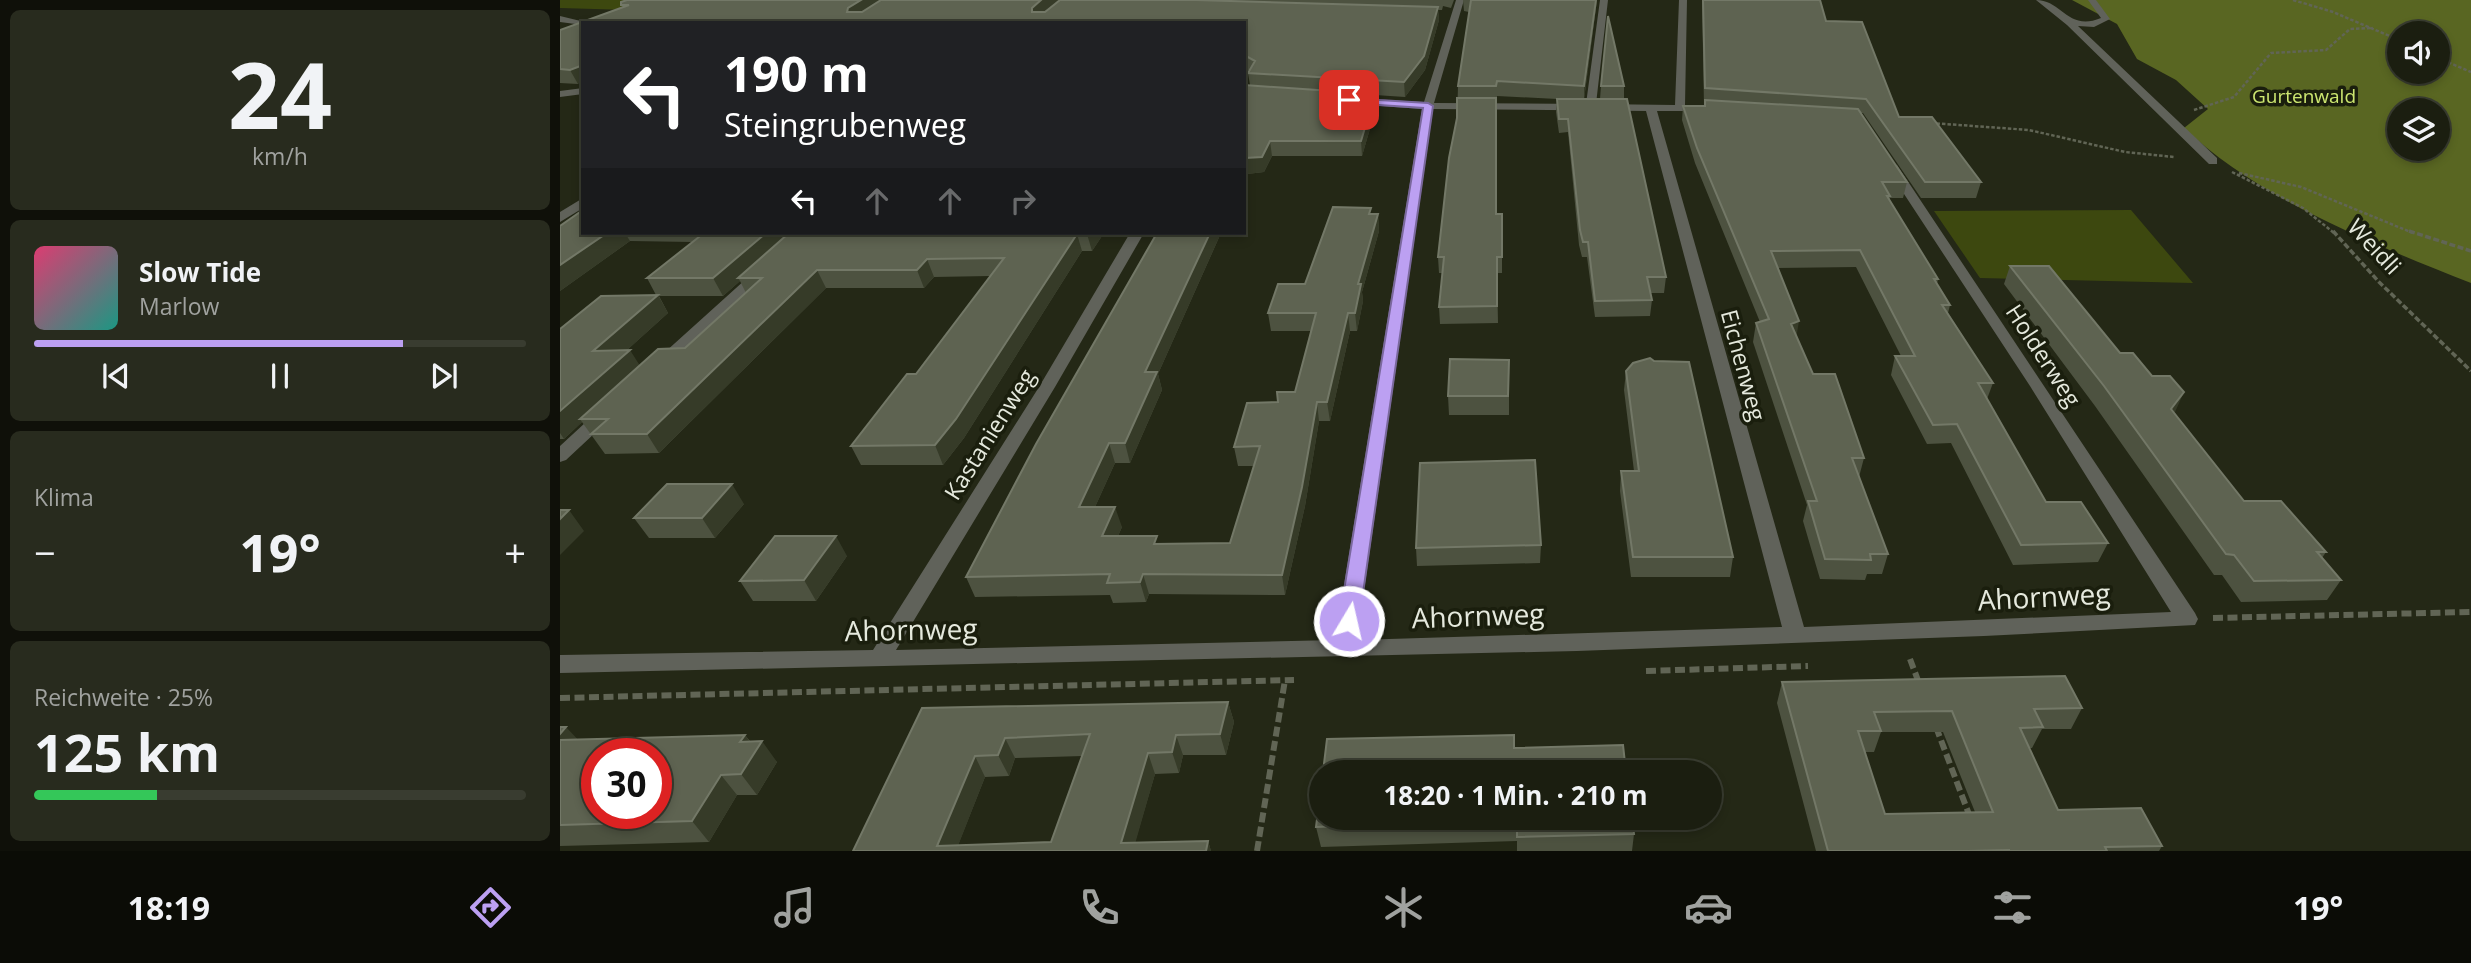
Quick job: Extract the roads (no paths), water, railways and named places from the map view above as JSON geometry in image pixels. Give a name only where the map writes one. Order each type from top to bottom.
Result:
[{"type":"street","points":[[1345,648],[1428,106],[1460,0]]},
{"type":"street","points":[[1591,105],[1604,0]]},
{"type":"street","points":[[1680,106],[1683,0]]},
{"type":"street","points":[[2040,0],[2070,23],[2213,160]]},
{"type":"street","points":[[2070,23],[2094,24],[2106,19],[2092,0]]},
{"type":"street","points":[[1443,16],[1455,16]]},
{"type":"street","points":[[560,19],[581,22]]},
{"type":"street","points":[[560,94],[581,91]]},
{"type":"street","points":[[1336,100],[1428,106],[1591,105],[1720,108]]},
{"type":"street","name":"Eichenweg","points":[[1650,106],[1795,635]]},
{"type":"street","name":"Holderweg","points":[[1882,151],[2038,386],[2187,619]]},
{"type":"street","points":[[560,218],[581,203]]},
{"type":"street","name":"Kastanienweg","points":[[879,659],[1047,387],[1136,235]]},
{"type":"street","points":[[647,376],[775,259]]},
{"type":"street","points":[[560,456],[617,403]]},
{"type":"street","name":"Ahornweg","points":[[560,664],[879,659],[1898,633],[2187,619]]},
{"type":"park label","name":"Gurtenwald","points":[[2304,96]]}]
